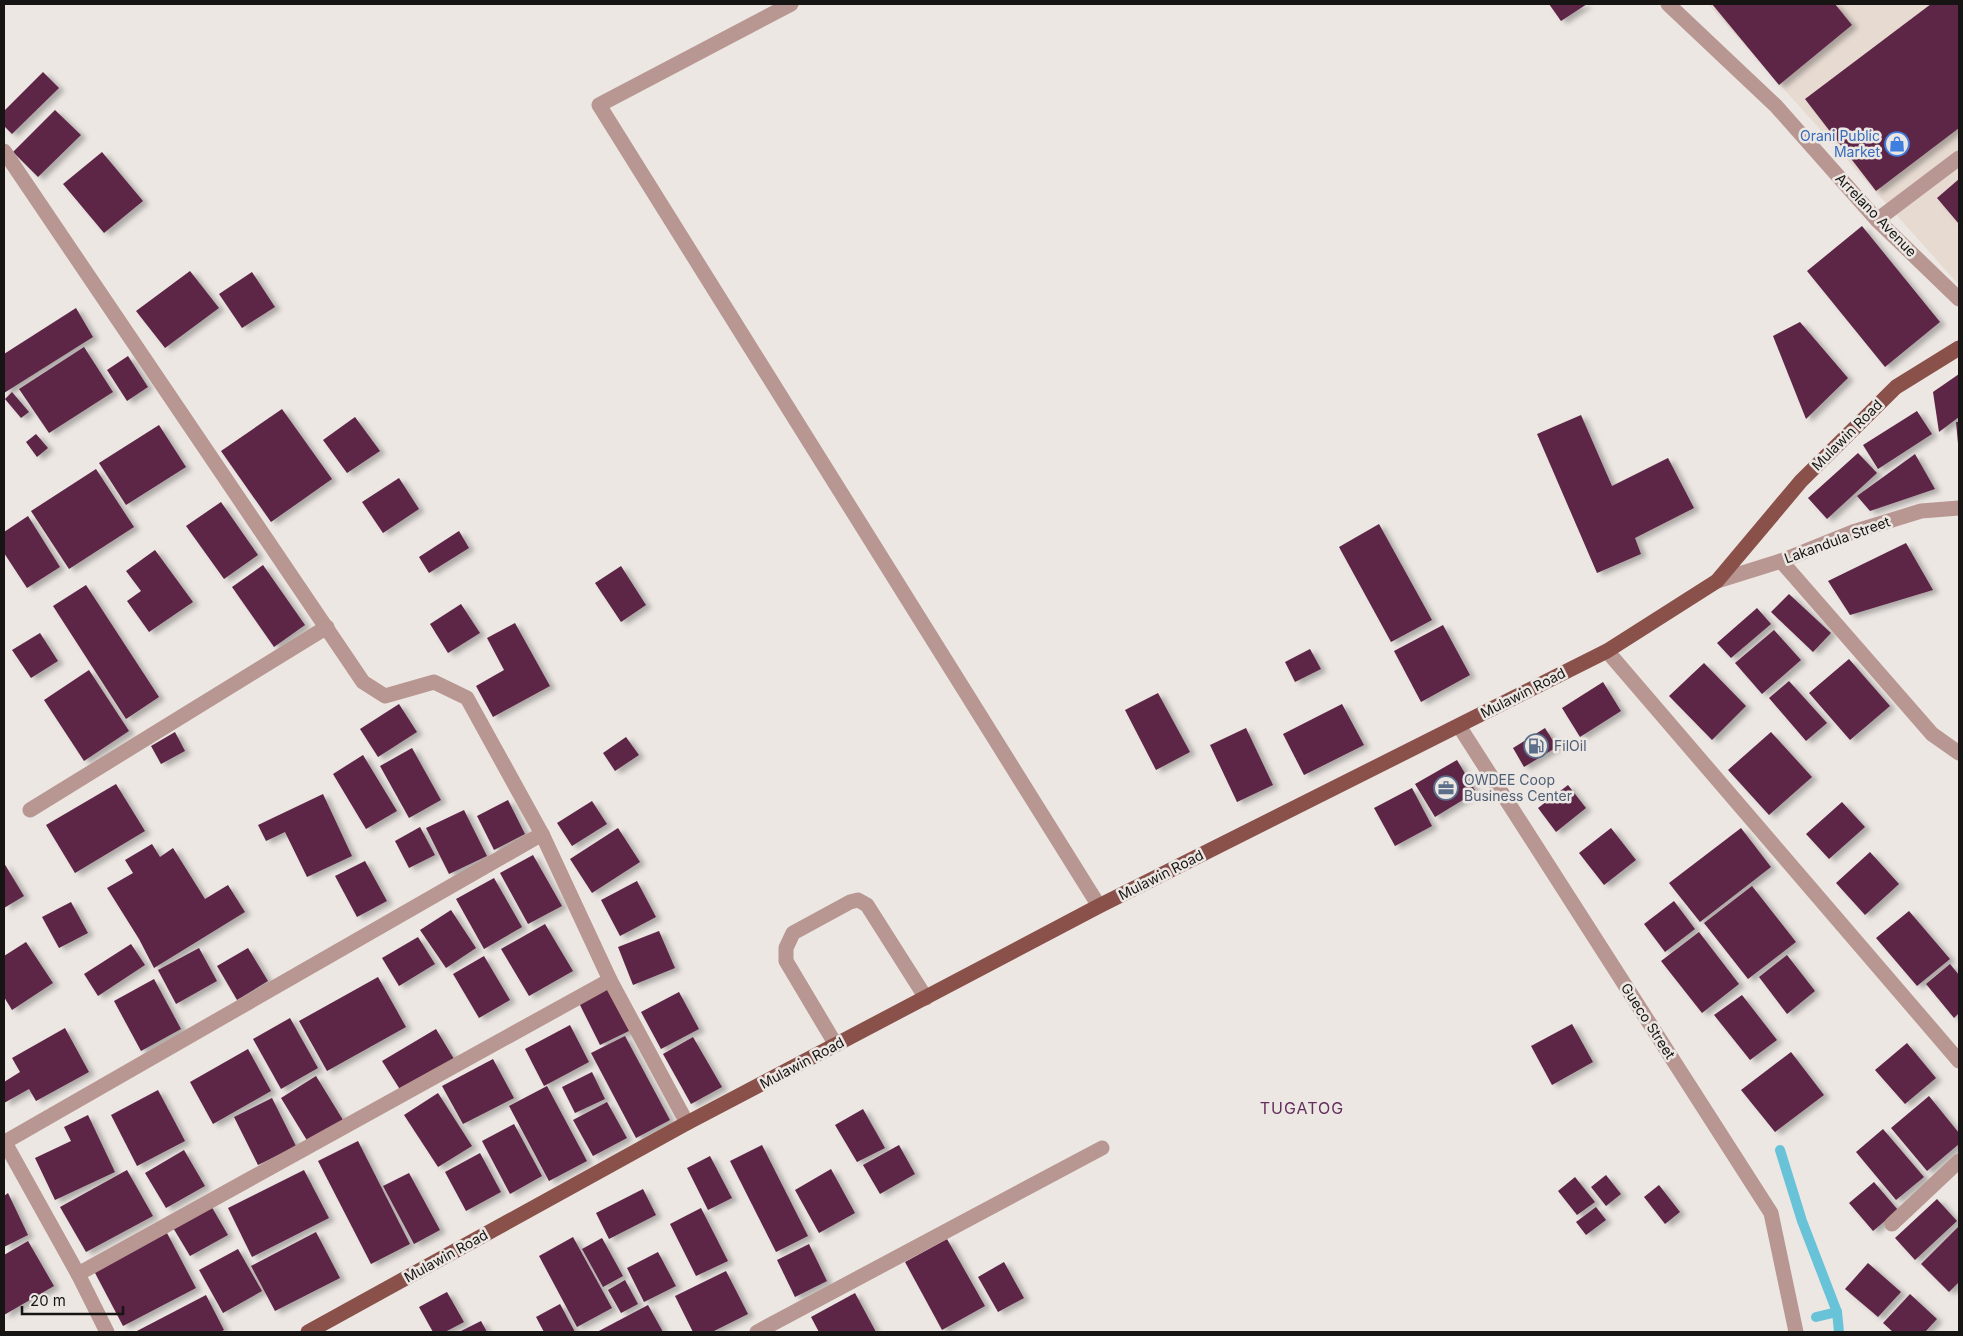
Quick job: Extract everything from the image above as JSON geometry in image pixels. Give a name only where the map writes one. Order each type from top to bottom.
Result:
[{"type":"main road","name":"Mulawin Road","points":[[308,1332],[688,1123],[1099,906],[1607,651],[1717,581],[1801,481],[1896,387],[1959,348]]},
{"type":"street","points":[[790,4],[599,104],[1099,906]]},
{"type":"street","name":"Arrelano Avenue","points":[[1668,4],[1776,106],[1877,220],[1959,298]]},
{"type":"street","points":[[4,152],[363,682],[385,696],[434,682],[467,698],[542,834],[610,980],[688,1123]]},
{"type":"street","points":[[1877,220],[1959,158]]},
{"type":"street","name":"Lakandula Street","points":[[1717,581],[1781,561],[1853,532],[1921,511],[1959,508]]},
{"type":"street","points":[[1781,561],[1932,734],[1959,753]]},
{"type":"street","points":[[30,810],[326,627]]},
{"type":"street","points":[[1607,651],[1959,1061]]},
{"type":"street","name":"Gueco Street","points":[[1459,726],[1771,1214],[1796,1332]]},
{"type":"street","points":[[107,1332],[78,1274],[4,1142],[542,834]]},
{"type":"street","points":[[836,1045],[786,961],[786,948],[793,933],[850,902],[858,900],[867,905],[926,998]]},
{"type":"street","points":[[78,1274],[610,980]]},
{"type":"street","points":[[757,1332],[1102,1148]]},
{"type":"street","points":[[1892,1224],[1959,1161]]},
{"type":"shaded area","name":"Orani Public Market","points":[[1708,4],[1959,4],[1959,285]]},
{"type":"building","points":[[1549,4],[1587,4],[1561,21]]},
{"type":"building","points":[[1712,4],[1835,4],[1852,25],[1779,85]]},
{"type":"building","points":[[1931,4],[1959,4],[1959,128],[1876,191],[1805,99]]},
{"type":"building","points":[[43,72],[59,88],[12,134],[4,126],[4,111]]},
{"type":"building","points":[[55,110],[81,135],[38,177],[13,152]]},
{"type":"building","points":[[102,152],[143,201],[104,233],[63,184]]},
{"type":"building","points":[[1959,179],[1959,224],[1937,198]]},
{"type":"building","points":[[1862,226],[1940,322],[1885,367],[1807,271]]},
{"type":"building","points":[[190,271],[219,308],[165,348],[136,311]]},
{"type":"building","points":[[252,272],[275,307],[242,328],[219,294]]},
{"type":"building","points":[[76,308],[93,337],[4,393],[4,354]]},
{"type":"building","points":[[1800,322],[1848,378],[1806,419],[1773,336]]},
{"type":"building","points":[[84,347],[113,392],[49,433],[19,389]]},
{"type":"building","points":[[128,356],[148,387],[127,401],[107,370]]},
{"type":"building","points":[[1959,374],[1959,417],[1939,432],[1933,392]]},
{"type":"building","points":[[12,392],[29,412],[21,418],[5,399]]},
{"type":"building","points":[[282,409],[332,479],[271,522],[221,451]]},
{"type":"building","points":[[1917,411],[1932,434],[1878,469],[1863,445]]},
{"type":"building","points":[[1581,415],[1612,486],[1668,458],[1694,508],[1635,538],[1641,554],[1597,573],[1537,434]]},
{"type":"building","points":[[355,417],[380,451],[347,473],[323,440]]},
{"type":"building","points":[[1956,422],[1959,422],[1959,443],[1958,443]]},
{"type":"building","points":[[159,425],[186,467],[126,505],[99,463]]},
{"type":"building","points":[[36,434],[48,448],[37,457],[26,442]]},
{"type":"building","points":[[1858,453],[1877,473],[1827,519],[1808,498]]},
{"type":"building","points":[[1915,454],[1935,489],[1870,511],[1857,496]]},
{"type":"building","points":[[96,469],[134,527],[69,569],[31,511]]},
{"type":"building","points":[[399,478],[419,509],[383,533],[362,502]]},
{"type":"building","points":[[221,502],[258,555],[224,579],[186,526]]},
{"type":"building","points":[[28,516],[60,567],[27,588],[4,553],[4,532]]},
{"type":"building","points":[[1379,524],[1432,620],[1391,642],[1339,547]]},
{"type":"building","points":[[459,531],[469,548],[429,573],[419,557]]},
{"type":"building","points":[[1906,543],[1933,590],[1850,615],[1828,581]]},
{"type":"building","points":[[155,550],[193,602],[149,632],[127,601],[141,591],[126,571]]},
{"type":"building","points":[[263,565],[305,625],[274,647],[232,587]]},
{"type":"building","points":[[621,566],[646,605],[621,622],[595,583]]},
{"type":"building","points":[[86,585],[159,697],[126,719],[53,606]]},
{"type":"building","points":[[1789,594],[1831,633],[1813,652],[1771,612]]},
{"type":"building","points":[[461,604],[480,633],[448,653],[430,624]]},
{"type":"building","points":[[1757,608],[1771,624],[1731,658],[1717,643]]},
{"type":"building","points":[[515,623],[550,686],[493,717],[476,686],[504,670],[487,638]]},
{"type":"building","points":[[1443,625],[1470,675],[1421,702],[1394,651]]},
{"type":"building","points":[[1774,630],[1801,660],[1762,694],[1735,663]]},
{"type":"building","points":[[40,633],[58,661],[31,678],[12,650]]},
{"type":"building","points":[[1310,649],[1321,669],[1295,682],[1285,662]]},
{"type":"building","points":[[1849,659],[1890,706],[1850,740],[1809,693]]},
{"type":"building","points":[[1704,663],[1746,706],[1712,740],[1669,696]]},
{"type":"building","points":[[89,670],[129,731],[84,761],[44,700]]},
{"type":"building","points":[[1789,681],[1827,723],[1806,741],[1769,698]]},
{"type":"building","points":[[1603,682],[1621,711],[1580,737],[1562,708]]},
{"type":"building","points":[[1158,693],[1190,752],[1156,770],[1125,710]]},
{"type":"building","points":[[399,704],[417,732],[378,757],[360,729]]},
{"type":"building","points":[[1342,704],[1364,745],[1304,775],[1283,734]]},
{"type":"building","points":[[1246,728],[1273,785],[1237,802],[1210,745]]},
{"type":"building","points":[[1545,728],[1557,747],[1524,767],[1513,748]]},
{"type":"building","points":[[175,732],[185,751],[161,764],[151,746]]},
{"type":"building","points":[[1771,732],[1812,777],[1769,815],[1728,770]]},
{"type":"building","points":[[626,737],[639,755],[615,771],[603,753]]},
{"type":"building","points":[[412,748],[441,800],[409,818],[380,766]]},
{"type":"building","points":[[363,755],[397,811],[366,829],[333,774]]},
{"type":"building","name":"OWDEE Coop Business Center","points":[[1457,760],[1476,792],[1435,817],[1415,784]]},
{"type":"building","points":[[116,784],[145,831],[75,873],[46,825]]},
{"type":"building","points":[[1568,785],[1586,808],[1556,832],[1538,808]]},
{"type":"building","points":[[1412,788],[1432,826],[1395,846],[1374,808]]},
{"type":"building","points":[[323,794],[352,856],[307,877],[285,832],[266,841],[258,825]]},
{"type":"building","points":[[508,800],[525,834],[494,850],[477,816]]},
{"type":"building","points":[[592,801],[607,824],[572,846],[557,823]]},
{"type":"building","points":[[1842,802],[1865,827],[1829,859],[1806,834]]},
{"type":"building","points":[[464,810],[487,856],[449,874],[426,828]]},
{"type":"building","points":[[420,827],[435,855],[409,868],[395,841]]},
{"type":"building","points":[[618,828],[640,862],[592,893],[570,859]]},
{"type":"building","points":[[1611,828],[1636,860],[1604,885],[1579,853]]},
{"type":"building","points":[[1741,828],[1771,867],[1700,922],[1669,883]]},
{"type":"building","points":[[152,844],[160,857],[173,848],[205,899],[228,885],[245,912],[154,968],[139,939],[107,888],[133,873],[125,860]]},
{"type":"building","points":[[1870,852],[1899,884],[1865,915],[1836,883]]},
{"type":"building","points":[[533,855],[562,906],[528,924],[500,873]]},
{"type":"building","points":[[365,861],[387,901],[357,917],[335,876]]},
{"type":"building","points":[[4,863],[24,896],[4,908]]},
{"type":"building","points":[[494,878],[522,927],[484,949],[456,899]]},
{"type":"building","points":[[637,881],[656,917],[620,936],[601,900]]},
{"type":"building","points":[[1752,886],[1796,942],[1748,979],[1704,923]]},
{"type":"building","points":[[1674,901],[1695,929],[1665,952],[1644,924]]},
{"type":"building","points":[[71,902],[88,933],[59,948],[42,917]]},
{"type":"building","points":[[451,910],[476,948],[446,968],[420,930]]},
{"type":"building","points":[[1909,911],[1950,959],[1917,986],[1876,938]]},
{"type":"building","points":[[545,924],[573,971],[529,996],[501,949]]},
{"type":"building","points":[[659,931],[675,968],[633,985],[618,947]]},
{"type":"building","points":[[1699,932],[1739,984],[1702,1013],[1661,961]]},
{"type":"building","points":[[418,937],[435,964],[399,986],[382,958]]},
{"type":"building","points":[[26,942],[53,983],[12,1010],[4,997],[4,956]]},
{"type":"building","points":[[131,944],[145,965],[98,996],[84,974]]},
{"type":"building","points":[[199,948],[217,981],[176,1004],[158,970]]},
{"type":"building","points":[[248,948],[268,981],[237,1000],[217,966]]},
{"type":"building","points":[[1787,955],[1815,991],[1787,1014],[1759,977]]},
{"type":"building","points":[[484,956],[510,1000],[479,1018],[453,974]]},
{"type":"building","points":[[1950,964],[1959,975],[1959,1013],[1954,1018],[1926,984]]},
{"type":"building","points":[[378,977],[406,1027],[327,1071],[299,1021]]},
{"type":"building","points":[[154,979],[181,1029],[141,1051],[114,1001]]},
{"type":"building","points":[[609,986],[631,1030],[600,1045],[578,1001]]},
{"type":"building","points":[[679,992],[699,1029],[661,1049],[641,1012]]},
{"type":"building","points":[[1742,995],[1777,1040],[1750,1060],[1714,1015]]},
{"type":"building","points":[[290,1018],[318,1068],[281,1089],[253,1039]]},
{"type":"building","points":[[1572,1024],[1593,1062],[1552,1085],[1531,1046]]},
{"type":"building","points":[[570,1025],[589,1062],[544,1086],[525,1049]]},
{"type":"building","points":[[65,1028],[89,1072],[36,1101],[29,1089],[4,1103],[4,1082],[20,1072],[12,1058]]},
{"type":"building","points":[[436,1029],[454,1059],[401,1091],[382,1061]]},
{"type":"building","points":[[625,1036],[670,1120],[636,1138],[591,1053]]},
{"type":"building","points":[[693,1037],[722,1087],[691,1104],[663,1054]]},
{"type":"building","points":[[1907,1043],[1936,1078],[1905,1104],[1875,1070]]},
{"type":"building","points":[[248,1049],[271,1091],[213,1124],[190,1082]]},
{"type":"building","points":[[1791,1052],[1824,1095],[1775,1132],[1741,1090]]},
{"type":"building","points":[[493,1059],[514,1098],[463,1124],[442,1086]]},
{"type":"building","points":[[592,1072],[605,1099],[575,1113],[562,1087]]},
{"type":"building","points":[[316,1076],[343,1120],[308,1142],[281,1098]]},
{"type":"building","points":[[547,1086],[587,1161],[549,1181],[509,1106]]},
{"type":"building","points":[[158,1090],[185,1141],[137,1166],[111,1115]]},
{"type":"building","points":[[438,1093],[472,1146],[438,1167],[404,1115]]},
{"type":"building","points":[[1929,1096],[1959,1133],[1959,1144],[1927,1171],[1891,1128]]},
{"type":"building","points":[[272,1098],[296,1146],[258,1165],[234,1117]]},
{"type":"building","points":[[607,1102],[627,1138],[593,1156],[573,1120]]},
{"type":"building","points":[[863,1109],[885,1148],[857,1162],[835,1125]]},
{"type":"building","points":[[88,1115],[115,1172],[55,1200],[35,1158],[71,1141],[64,1127]]},
{"type":"building","points":[[514,1124],[542,1176],[510,1194],[482,1141]]},
{"type":"building","points":[[1883,1129],[1924,1177],[1896,1200],[1856,1152]]},
{"type":"building","points":[[358,1141],[410,1244],[371,1264],[318,1161]]},
{"type":"building","points":[[762,1145],[808,1236],[776,1252],[730,1161]]},
{"type":"building","points":[[899,1145],[915,1174],[880,1194],[863,1165]]},
{"type":"building","points":[[184,1150],[205,1186],[166,1208],[145,1173]]},
{"type":"building","points":[[480,1153],[501,1192],[466,1211],[445,1172]]},
{"type":"building","points":[[710,1156],[732,1198],[708,1210],[687,1168]]},
{"type":"building","points":[[831,1169],[855,1213],[819,1233],[795,1190]]},
{"type":"building","points":[[127,1170],[153,1216],[86,1252],[60,1207]]},
{"type":"building","points":[[304,1170],[329,1218],[252,1257],[228,1208]]},
{"type":"building","points":[[409,1173],[440,1230],[414,1244],[383,1186]]},
{"type":"building","points":[[1606,1175],[1621,1194],[1606,1206],[1591,1187]]},
{"type":"building","points":[[1575,1177],[1595,1202],[1577,1215],[1558,1191]]},
{"type":"building","points":[[1874,1182],[1898,1210],[1873,1231],[1849,1203]]},
{"type":"building","points":[[1659,1185],[1680,1212],[1665,1224],[1644,1197]]},
{"type":"building","points":[[643,1189],[656,1215],[609,1239],[596,1213]]},
{"type":"building","points":[[8,1193],[28,1235],[4,1247],[4,1196]]},
{"type":"building","points":[[1937,1199],[1957,1221],[1915,1260],[1895,1238]]},
{"type":"building","points":[[210,1204],[228,1235],[190,1256],[172,1226]]},
{"type":"building","points":[[1596,1207],[1606,1220],[1586,1235],[1576,1222]]},
{"type":"building","points":[[701,1208],[728,1261],[696,1276],[670,1224]]},
{"type":"building","points":[[1958,1227],[1959,1282],[1949,1292],[1921,1264]]},
{"type":"building","points":[[316,1232],[340,1278],[275,1311],[251,1266]]},
{"type":"building","points":[[167,1233],[196,1288],[123,1326],[94,1271]]},
{"type":"building","points":[[573,1237],[612,1308],[577,1327],[539,1256]]},
{"type":"building","points":[[602,1238],[623,1276],[603,1287],[582,1249]]},
{"type":"building","points":[[947,1239],[985,1306],[942,1330],[905,1262]]},
{"type":"building","points":[[28,1241],[54,1286],[4,1315],[4,1255]]},
{"type":"building","points":[[809,1244],[827,1281],[795,1297],[777,1260]]},
{"type":"building","points":[[238,1249],[262,1291],[223,1313],[199,1270]]},
{"type":"building","points":[[658,1252],[676,1286],[644,1302],[627,1268]]},
{"type":"building","points":[[1004,1262],[1024,1298],[998,1312],[978,1277]]},
{"type":"building","points":[[1868,1263],[1901,1292],[1878,1317],[1845,1289]]},
{"type":"building","points":[[726,1271],[748,1314],[712,1332],[693,1332],[675,1296]]},
{"type":"building","points":[[625,1280],[638,1304],[621,1313],[608,1290]]},
{"type":"building","points":[[447,1292],[464,1322],[445,1332],[433,1332],[419,1307]]},
{"type":"building","points":[[855,1293],[876,1332],[819,1332],[811,1317]]},
{"type":"building","points":[[1910,1294],[1937,1319],[1925,1332],[1893,1332],[1883,1323]]},
{"type":"building","points":[[206,1295],[224,1330],[220,1332],[135,1332]]},
{"type":"building","points":[[560,1304],[575,1332],[544,1332],[536,1317]]},
{"type":"building","points":[[648,1305],[663,1332],[597,1332]]},
{"type":"building","points":[[481,1321],[487,1332],[459,1332]]},
{"type":"waterway","points":[[1780,1150],[1802,1221],[1837,1312],[1839,1332]]},
{"type":"waterway","points":[[1816,1317],[1837,1312]]},
{"type":"place","name":"Orani Public Market","points":[[1897,144]]},
{"type":"place","name":"FilOil","points":[[1536,746]]},
{"type":"place","name":"OWDEE Coop Business Center","points":[[1446,788]]},
{"type":"district","name":"TUGATOG","points":[[1302,1108]]}]
